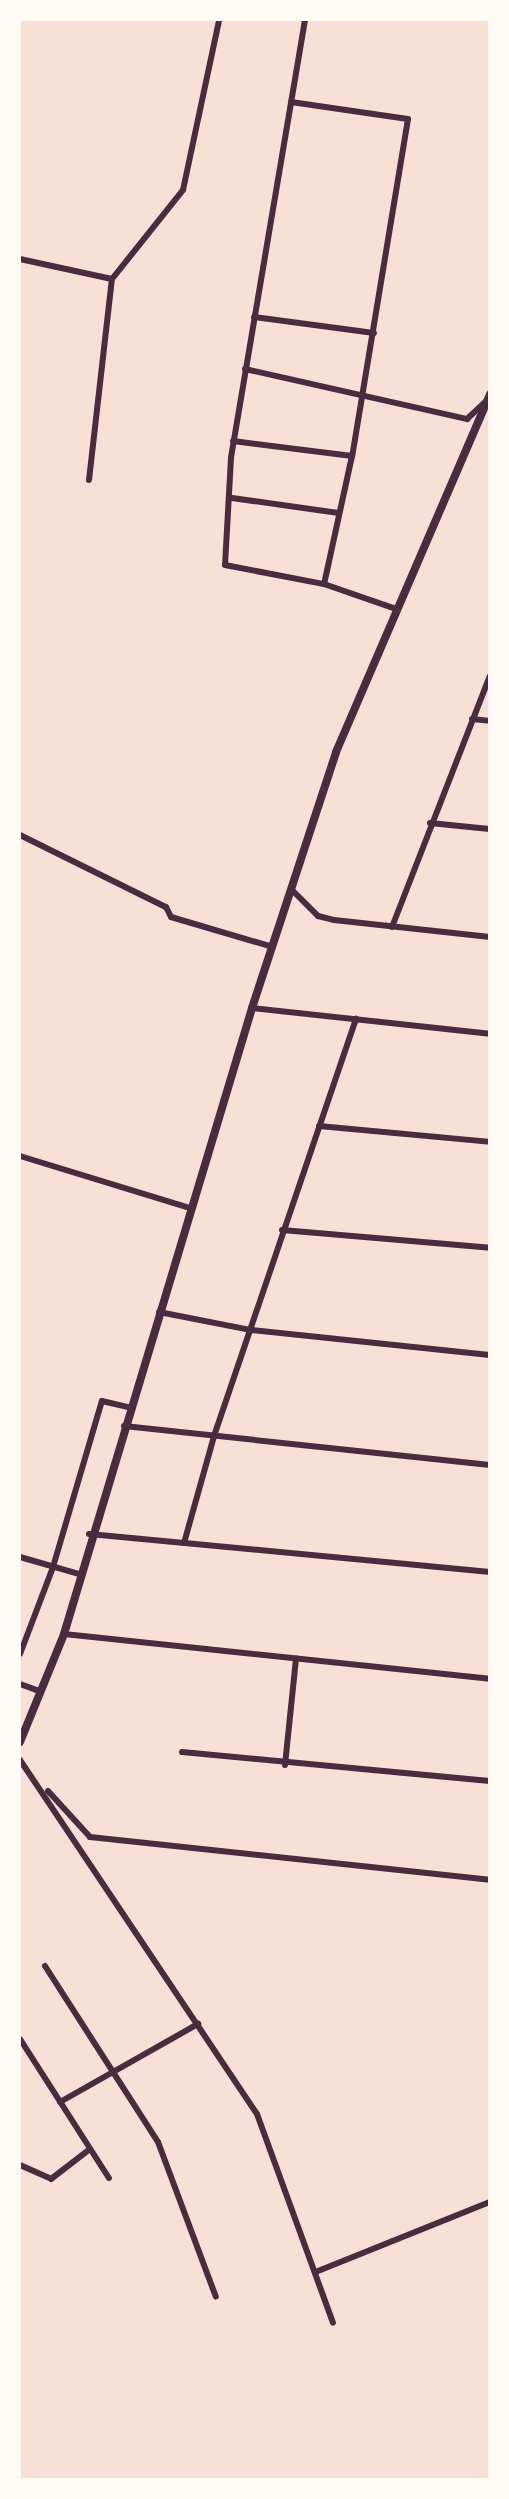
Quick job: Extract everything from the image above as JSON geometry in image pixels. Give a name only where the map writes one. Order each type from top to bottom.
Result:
[{"type":"street","points":[[88,480],[112,279],[183,190],[219,20]]},
{"type":"street","points":[[305,20],[233,441],[227,487],[232,498],[225,565],[324,584],[396,609]]},
{"type":"street","points":[[291,102],[408,119],[352,456],[324,584]]},
{"type":"street","points":[[20,259],[112,279]]},
{"type":"street","points":[[254,317],[374,333]]},
{"type":"street","points":[[245,369],[362,391],[466,419],[489,398]]},
{"type":"street","points":[[20,1742],[64,1634],[90,1534],[159,1312],[187,1207],[270,946],[292,890],[348,719],[489,398]]},
{"type":"street","points":[[233,441],[352,456]]},
{"type":"street","points":[[232,498],[339,513]]},
{"type":"street","points":[[392,927],[430,823],[489,676]]},
{"type":"street","points":[[472,719],[489,721]]},
{"type":"street","points":[[430,823],[489,829]]},
{"type":"street","points":[[20,835],[166,907],[171,917],[270,946]]},
{"type":"street","points":[[292,890],[318,916],[392,927],[489,937]]},
{"type":"street","points":[[252,1008],[489,1034]]},
{"type":"street","points":[[184,1543],[214,1436],[251,1330],[282,1230],[357,1019]]},
{"type":"street","points":[[319,1126],[489,1142]]},
{"type":"street","points":[[20,1156],[171,1200],[187,1207]]},
{"type":"street","points":[[282,1230],[489,1248]]},
{"type":"street","points":[[159,1312],[251,1330],[489,1355]]},
{"type":"street","points":[[20,1654],[53,1568],[102,1401],[129,1407]]},
{"type":"street","points":[[124,1426],[489,1465]]},
{"type":"street","points":[[90,1534],[489,1572]]},
{"type":"street","points":[[20,1557],[79,1574]]},
{"type":"street","points":[[64,1634],[489,1679]]},
{"type":"street","points":[[285,1765],[296,1659]]},
{"type":"street","points":[[20,1684],[39,1691]]},
{"type":"street","points":[[182,1752],[285,1765],[489,1781]]},
{"type":"street","points":[[20,1760],[90,1838],[489,1880]]},
{"type":"street","points":[[33,1774],[257,2114],[318,2271],[333,2323]]},
{"type":"street","points":[[45,1966],[158,2142],[216,2297]]},
{"type":"street","points":[[60,2102],[198,2024]]},
{"type":"street","points":[[20,2039],[109,2178]]},
{"type":"street","points":[[20,2165],[51,2179],[90,2149]]},
{"type":"street","points":[[318,2271],[489,2202]]}]
